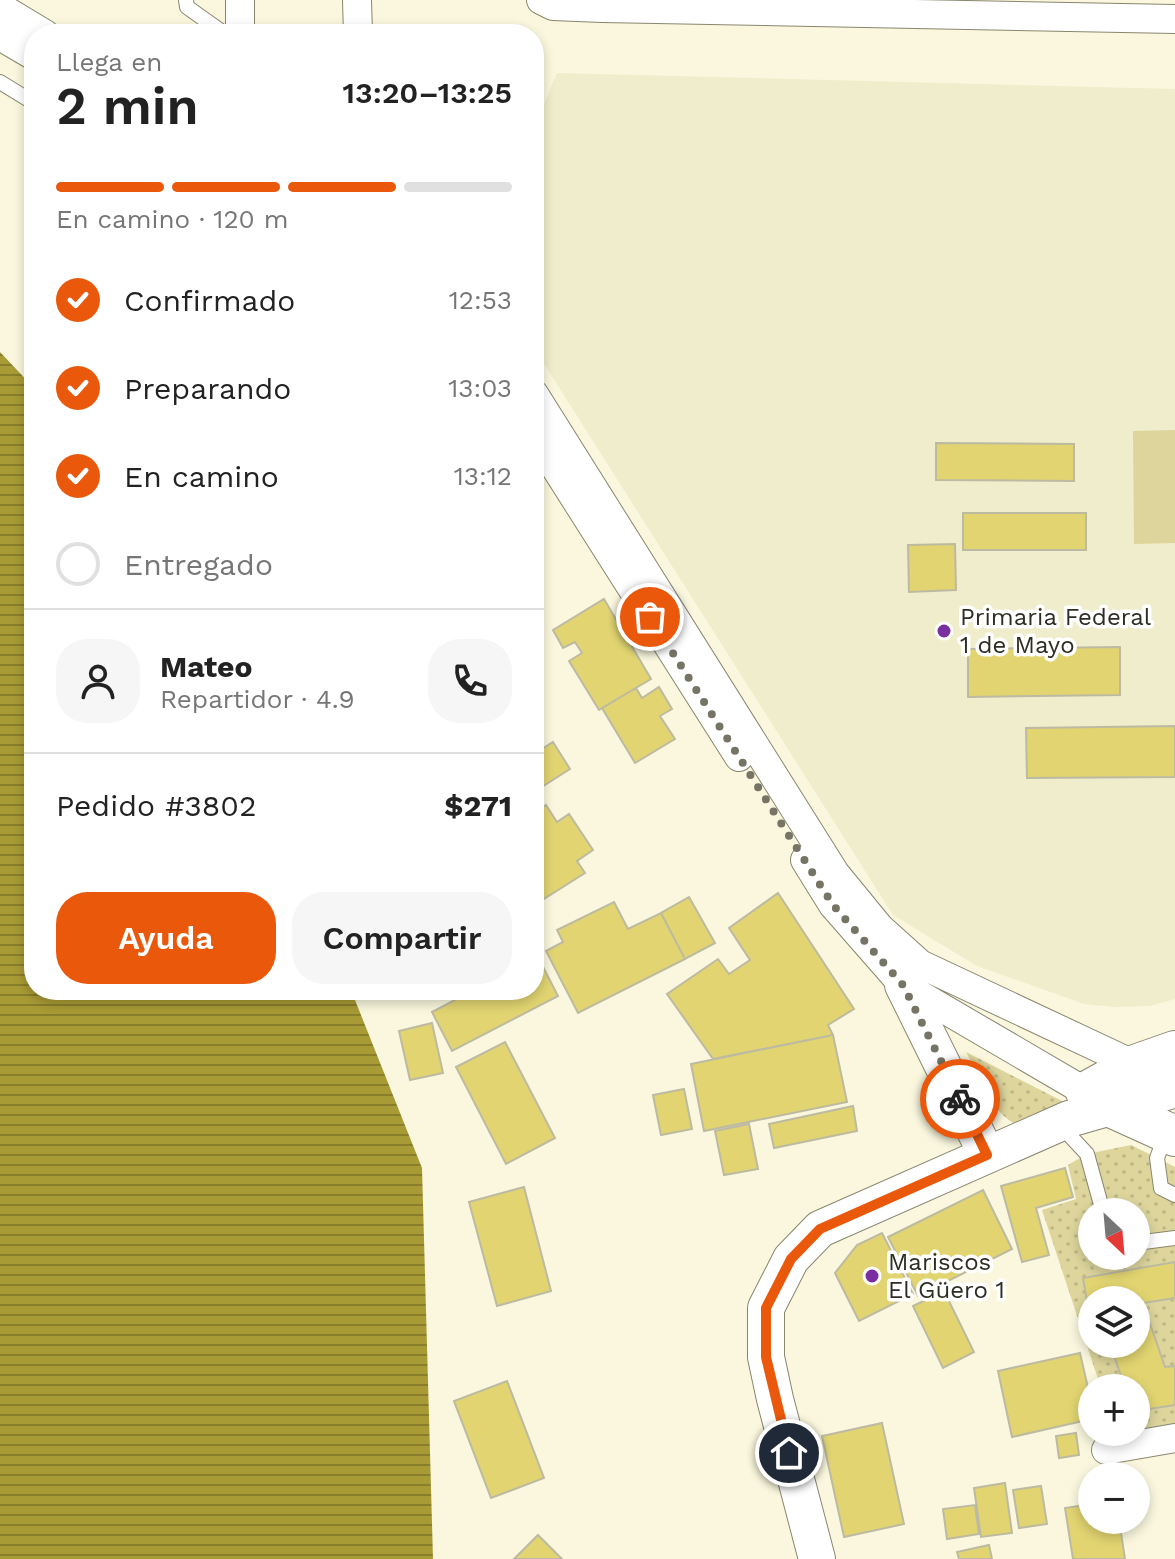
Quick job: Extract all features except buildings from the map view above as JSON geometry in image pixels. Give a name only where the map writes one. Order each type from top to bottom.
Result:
[{"type":"main road","points":[[1081,1110],[1135,1065],[1175,1051]]},
{"type":"main road","points":[[1135,1065],[1175,1084]]},
{"type":"main road","points":[[1081,1110],[1175,1084]]},
{"type":"main road","points":[[1081,1110],[1171,1134]]},
{"type":"street","points":[[240,0],[240,24]]},
{"type":"street","points":[[357,0],[358,24]]},
{"type":"street","points":[[541,0],[553,6],[602,8],[1175,19]]},
{"type":"street","points":[[0,7],[28,24]]},
{"type":"street","points":[[0,36],[24,50]]},
{"type":"street","points":[[544,410],[835,873],[880,928],[920,964],[1135,1065]]},
{"type":"street","points":[[544,450],[833,905],[903,985],[1081,1110],[820,1229],[791,1259],[766,1308],[766,1357],[817,1559]]},
{"type":"street","points":[[903,985],[987,1155]]},
{"type":"street","points":[[1106,1450],[1175,1438]]},
{"type":"lane","points":[[186,0],[187,7],[211,24]]},
{"type":"lane","points":[[0,82],[24,97]]},
{"type":"lane","points":[[1081,1110],[1087,1154],[1099,1198]]},
{"type":"lane","points":[[1171,1134],[1157,1158],[1161,1188],[1175,1195]]},
{"type":"lane","points":[[1150,1241],[1175,1238]]},
{"type":"shaded area","name":"Primaria Federal 1 de Mayo","points":[[557,73],[1175,89],[1175,999],[1150,1006],[1084,1004],[977,966],[893,915],[544,364],[544,104]]},
{"type":"shaded area","points":[[0,352],[24,377],[24,1000],[355,1000],[422,1168],[433,1559],[0,1559]]},
{"type":"shaded area","points":[[1175,430],[1175,543],[1134,544],[1133,431]]},
{"type":"shaded area","points":[[966,1052],[1062,1101],[1063,1107],[1029,1125],[1008,1119],[990,1099]]},
{"type":"shaded area","points":[[1131,1145],[1175,1167],[1175,1431],[1150,1435],[1150,1374],[1096,1374],[1091,1358],[1150,1358],[1150,1286],[1078,1286],[1078,1319],[1042,1210],[1076,1199],[1068,1165],[1087,1154]]},
{"type":"way so far","points":[[650,617],[833,905],[903,985],[960,1099]]},
{"type":"place","name":"Primaria Federal 1 de Mayo","points":[[944,631]]},
{"type":"place","name":"Mariscos El Güero 1","points":[[872,1276]]},
{"type":"route","points":[[789,1453],[766,1357],[766,1308],[791,1259],[820,1229],[987,1155],[960,1099]]}]
